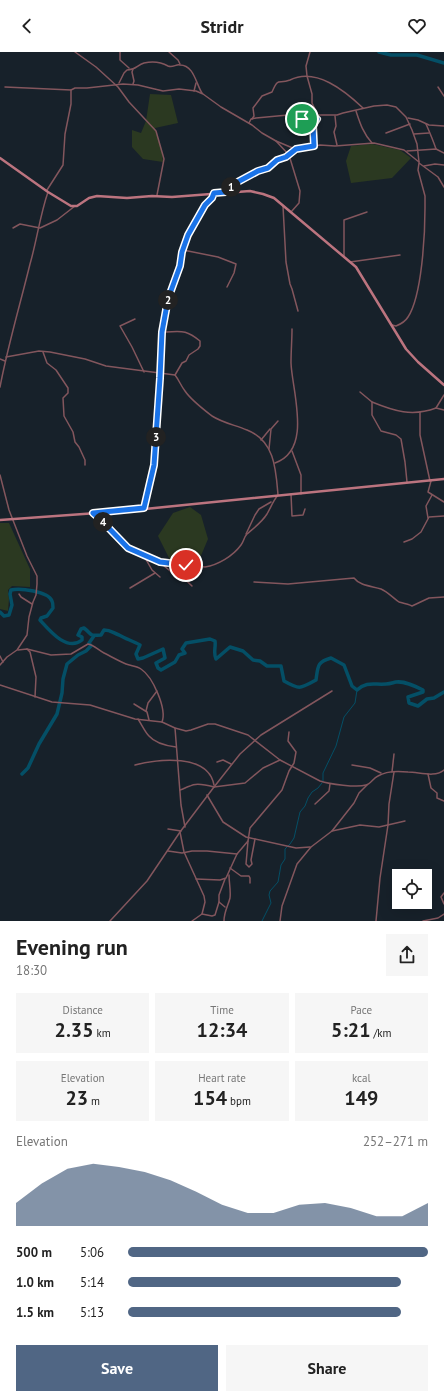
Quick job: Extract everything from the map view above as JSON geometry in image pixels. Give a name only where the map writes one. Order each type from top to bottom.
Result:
[{"type":"street","points":[[75,52],[96,67],[115,84],[157,134],[164,159],[157,196]]},
{"type":"street","points":[[120,52],[120,60],[130,70]]},
{"type":"street","points":[[169,52],[181,65],[191,71],[203,94]]},
{"type":"street","points":[[310,52],[306,66],[307,76],[312,94],[312,103],[318,115],[313,125],[314,146]]},
{"type":"street","points":[[118,84],[128,69],[133,69],[145,63],[157,62],[166,64],[169,67],[181,65]]},
{"type":"street","points":[[133,69],[133,84]]},
{"type":"street","points":[[249,123],[254,116],[253,108],[262,96],[272,92],[275,84],[295,77],[307,76],[319,78],[331,83],[363,108]]},
{"type":"street","points":[[194,91],[196,81]]},
{"type":"street","points":[[5,87],[71,90],[74,88],[90,88],[115,84],[133,84],[163,91],[177,89],[194,91],[203,94],[276,141],[296,149]]},
{"type":"street","points":[[438,87],[444,96]]},
{"type":"street","points":[[0,387],[6,357],[32,259],[47,191],[63,165],[65,134],[71,104],[71,90]]},
{"type":"street","points":[[318,115],[335,116],[374,106],[393,106],[398,108],[406,117],[414,134],[418,151],[418,170],[425,196],[420,280],[409,316],[401,324],[396,326],[392,325]]},
{"type":"street","points":[[356,110],[360,125],[366,137],[372,143]]},
{"type":"street","points":[[252,118],[288,115],[307,119],[317,119]]},
{"type":"street","points":[[335,116],[336,126],[334,132],[337,145]]},
{"type":"street","points":[[406,117],[426,124],[444,126]]},
{"type":"street","points":[[386,133],[410,124]]},
{"type":"street","points":[[426,124],[429,133],[433,137],[436,149]]},
{"type":"street","points":[[414,134],[429,133]]},
{"type":"street","points":[[276,141],[288,155],[300,193],[299,203],[291,212]]},
{"type":"street","points":[[226,192],[232,185],[258,171],[268,168],[277,160],[296,149],[325,145],[372,143],[406,151],[436,149],[444,153]]},
{"type":"street","points":[[406,151],[440,179],[444,187]]},
{"type":"street","points":[[0,158],[70,206],[75,206]]},
{"type":"street","points":[[424,166],[434,164],[444,165]]},
{"type":"street","points":[[13,228],[20,224],[38,228],[57,220],[75,206],[89,198],[97,196],[128,198],[157,196],[172,197],[226,192],[257,192],[274,198],[360,272],[411,355],[444,385]]},
{"type":"street","points":[[144,508],[154,465],[162,332],[169,292],[180,266],[183,250],[192,227],[214,193]]},
{"type":"street","points":[[283,206],[286,262],[290,284],[298,311]]},
{"type":"street","points":[[344,257],[344,220],[367,212]]},
{"type":"street","points":[[183,250],[218,257],[236,264],[234,273],[227,287]]},
{"type":"street","points":[[350,262],[400,255]]},
{"type":"street","points":[[135,319],[120,326],[144,372]]},
{"type":"street","points":[[275,463],[285,458],[292,451],[298,428],[291,364],[292,329]]},
{"type":"street","points":[[162,332],[182,331],[194,336],[200,341],[198,350],[189,355],[175,375]]},
{"type":"street","points":[[6,357],[23,353],[43,352],[85,359],[106,366],[175,375]]},
{"type":"street","points":[[43,352],[47,363],[56,370],[68,388],[68,392],[64,398],[64,416],[73,432],[74,442],[79,447],[85,460],[85,465]]},
{"type":"street","points":[[0,359],[5,361]]},
{"type":"street","points":[[175,375],[186,393],[211,415],[224,422],[252,432],[269,449],[275,463],[278,495],[273,501],[266,516],[245,537]]},
{"type":"street","points":[[360,392],[372,402],[393,410],[407,413],[436,408],[444,410]]},
{"type":"street","points":[[436,408],[444,395]]},
{"type":"street","points":[[372,402],[372,415],[380,431],[392,434],[401,439],[407,483]]},
{"type":"street","points":[[420,411],[420,435],[430,481],[428,491],[432,495],[444,501]]},
{"type":"street","points":[[261,440],[278,421]]},
{"type":"street","points":[[269,449],[271,429]]},
{"type":"street","points":[[292,451],[301,474],[300,494]]},
{"type":"street","points":[[0,475],[13,519],[27,556],[37,576],[36,595],[32,604],[27,635],[17,650],[6,657],[0,665]]},
{"type":"street","points":[[0,520],[300,494],[444,479]]},
{"type":"street","points":[[291,494],[292,516],[303,515],[305,509]]},
{"type":"street","points":[[404,542],[412,539],[423,529],[428,518],[426,506],[432,495]]},
{"type":"street","points":[[93,513],[128,548],[144,556],[160,562],[205,567],[230,556],[242,544],[258,509],[273,501]]},
{"type":"street","points":[[428,518],[433,515],[444,516]]},
{"type":"street","points":[[144,556],[155,573],[160,577]]},
{"type":"street","points":[[160,562],[178,577],[184,578],[192,586]]},
{"type":"street","points":[[130,588],[155,573]]},
{"type":"street","points":[[254,582],[288,584],[354,578],[357,582],[381,589],[389,593],[398,601],[412,606],[429,598],[444,597]]},
{"type":"street","points":[[19,594],[32,604]]},
{"type":"street","points":[[17,650],[27,649],[51,655],[71,654],[85,644],[92,645],[125,664],[142,669],[152,681],[157,691],[164,715],[162,722]]},
{"type":"street","points":[[27,649],[30,652],[35,674],[35,697]]},
{"type":"street","points":[[0,656],[2,662]]},
{"type":"street","points":[[0,685],[35,697],[59,703],[90,705],[138,720],[162,722],[175,728],[189,731],[208,724],[215,724],[246,734],[280,760],[304,774],[322,782],[362,786],[369,784]]},
{"type":"street","points":[[149,720],[146,711],[148,703],[157,691]]},
{"type":"street","points":[[110,921],[132,900],[147,881],[181,831],[240,754],[255,740],[280,722],[332,691]]},
{"type":"street","points":[[134,704],[146,711]]},
{"type":"street","points":[[138,720],[148,735],[153,739],[169,746],[176,747]]},
{"type":"street","points":[[175,728],[177,761],[185,827]]},
{"type":"street","points":[[254,839],[251,860],[252,864],[248,867],[246,864],[251,828],[282,790],[296,754],[295,750],[288,741],[289,732]]},
{"type":"street","points":[[376,921],[380,878],[388,825],[394,754]]},
{"type":"street","points":[[217,762],[222,760],[231,764]]},
{"type":"street","points":[[180,790],[197,784],[214,787],[243,784],[263,768],[280,760]]},
{"type":"street","points":[[135,765],[147,762],[177,761],[192,763],[204,768],[212,777],[214,787]]},
{"type":"street","points":[[352,766],[372,768],[382,774]]},
{"type":"street","points":[[280,921],[282,906],[290,886],[295,867],[299,860],[311,847],[332,831],[354,803],[359,793],[376,777],[393,772],[436,774],[444,770]]},
{"type":"street","points":[[428,774],[431,788],[437,793],[437,798],[444,801]]},
{"type":"street","points":[[315,804],[329,791],[330,784]]},
{"type":"street","points":[[207,796],[224,823],[249,838],[296,848],[311,847]]},
{"type":"street","points":[[332,831],[360,825],[384,827],[405,821]]},
{"type":"street","points":[[168,829],[181,831]]},
{"type":"street","points":[[181,831],[184,852],[204,899],[202,914]]},
{"type":"street","points":[[224,921],[226,907],[229,902],[230,868],[236,854],[248,841]]},
{"type":"street","points":[[168,851],[197,851],[236,854]]},
{"type":"street","points":[[230,868],[240,876],[249,876],[250,883]]},
{"type":"street","points":[[192,921],[202,914],[212,916],[215,915],[225,879],[229,873]]},
{"type":"street","points":[[196,879],[225,879]]},
{"type":"street","points":[[444,893],[441,897],[444,904]]},
{"type":"street","points":[[219,902],[226,907]]},
{"type":"street","points":[[423,921],[436,918],[444,914]]},
{"type":"green space","points":[[150,94],[171,95],[178,123],[155,128],[162,151],[163,162],[143,159],[132,147],[132,130],[141,133],[146,121]]},
{"type":"green space","points":[[372,144],[400,150],[411,158],[392,178],[351,183],[346,161],[351,146]]},
{"type":"green space","points":[[190,507],[201,515],[208,539],[200,558],[186,563],[171,562],[158,536],[173,513]]},
{"type":"green space","points":[[0,523],[9,523],[30,569],[30,587],[12,586],[8,590],[8,611],[0,609]]},
{"type":"waterway","points":[[379,52],[391,55],[417,55],[444,63]]},
{"type":"waterway","points":[[0,612],[4,616],[9,615],[12,605],[10,594],[11,590],[21,589],[40,593],[49,598],[53,607],[47,616],[41,618],[40,620],[59,639],[65,642],[76,643],[82,640],[82,637],[78,635],[81,629],[84,628],[94,635],[101,635],[104,630],[108,630],[140,645],[136,654],[138,659],[163,649],[165,658],[156,663],[158,668],[161,670],[175,662],[179,655],[185,653],[182,649],[186,643],[210,639],[215,641],[216,659],[230,647],[243,651],[253,660],[260,661],[267,666],[281,666],[284,681],[297,687],[303,687],[316,680],[319,665],[323,661],[331,658],[344,665],[352,686],[357,690],[367,684],[387,684],[396,682],[406,683],[423,690],[423,692],[408,697],[409,703],[418,706],[427,699],[434,698],[444,692]]},
{"type":"waterway","points":[[22,774],[28,768],[39,744],[57,714],[67,664],[91,646],[89,643],[94,636]]},
{"type":"waterway","points":[[323,781],[323,773],[336,746],[344,717],[355,703],[357,690]]},
{"type":"waterway","points":[[262,921],[271,903],[269,895],[270,891],[278,882],[281,865],[285,859],[285,849],[294,838],[300,812],[305,806],[312,792],[322,783]]},
{"type":"route","points":[[186,565],[160,562],[128,548],[93,513],[144,508],[154,465],[162,332],[166,308],[169,292],[180,266],[182,252],[192,227],[214,193],[226,192],[232,185],[258,171],[268,168],[277,160],[286,157],[296,149],[314,146],[313,125],[317,119],[302,119]]}]
